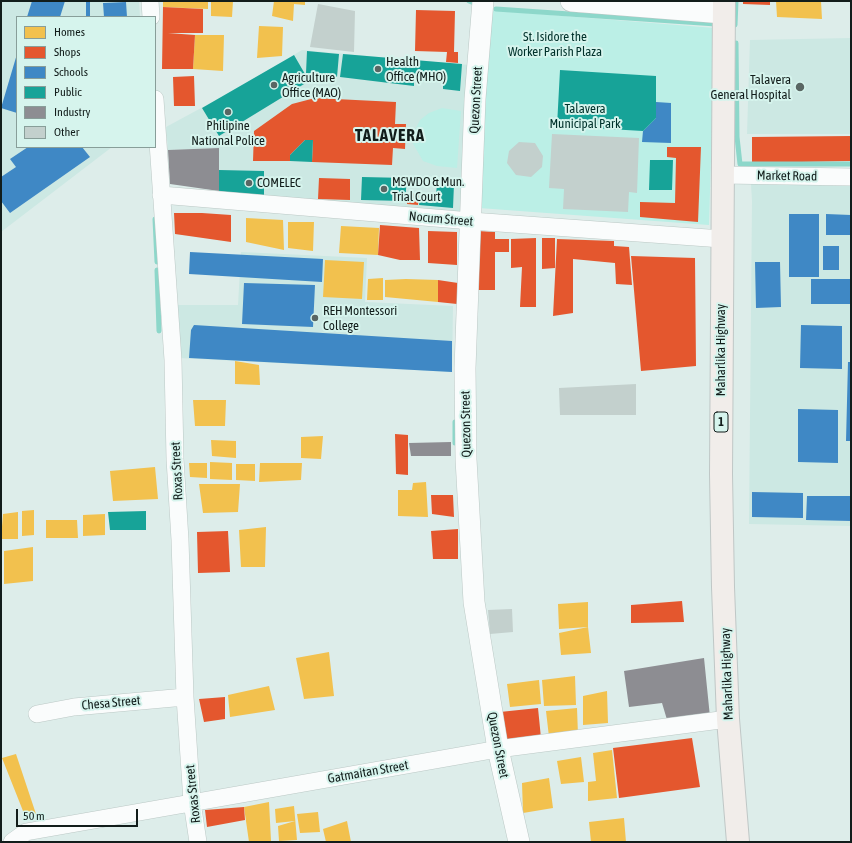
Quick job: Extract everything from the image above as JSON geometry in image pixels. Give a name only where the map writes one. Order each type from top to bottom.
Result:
[{"type":"main road","name":"Maharlika Highway","points":[[723,7],[721,474],[723,588],[728,718],[738,842]]},
{"type":"street","points":[[150,1],[151,16]]},
{"type":"street","name":"Quezon Street","points":[[483,1],[475,99],[466,375],[466,458],[475,610],[498,750],[519,842]]},
{"type":"street","points":[[571,1],[723,7]]},
{"type":"street","name":"Roxas Street","points":[[156,115],[173,360],[175,458],[180,540],[185,697],[192,802],[198,842]]},
{"type":"street","name":"Market Road","points":[[723,175],[851,177]]},
{"type":"street","name":"Nocum Street","points":[[161,195],[722,240]]},
{"type":"street","name":"Chesa Street","points":[[37,714],[74,707],[185,697]]},
{"type":"street","name":"Gatmaitan Street","points":[[12,842],[26,832],[192,802],[498,750],[728,718]]},
{"type":"shaded area","points":[[1,1],[139,1],[140,16],[16,16],[16,148],[111,148],[1,232]]},
{"type":"shaded area","name":"Talavera General Hospital","points":[[851,38],[851,134],[747,134],[750,40]]},
{"type":"shaded area","points":[[302,50],[469,65],[461,213],[218,205],[219,148],[168,150],[166,127],[238,88]]},
{"type":"shaded area","points":[[751,184],[851,186],[851,526],[749,524]]},
{"type":"shaded area","name":"REH Montessori College","points":[[241,252],[367,258],[365,302],[453,306],[452,372],[179,358],[178,305],[238,305]]},
{"type":"green space","name":"Talavera Municipal Park","points":[[488,10],[715,28],[709,225],[479,208]]},
{"type":"green space","points":[[442,108],[461,111],[457,168],[437,166],[423,161],[412,142],[415,130],[420,120],[429,113]]},
{"type":"building: Homes","points":[[163,1],[208,1],[208,9],[163,7]]},
{"type":"building: Homes","points":[[211,1],[233,1],[232,17],[211,16]]},
{"type":"building: Homes","points":[[274,1],[305,1],[305,5],[294,4],[293,21],[272,16]]},
{"type":"building: Homes","points":[[776,1],[821,1],[822,19],[777,17]]},
{"type":"building: Homes","points":[[259,26],[283,27],[282,56],[257,58]]},
{"type":"building: Homes","points":[[195,35],[224,35],[223,71],[193,69]]},
{"type":"building: Homes","points":[[246,218],[283,220],[284,250],[246,242]]},
{"type":"building: Homes","points":[[288,222],[314,222],[313,251],[288,248]]},
{"type":"building: Homes","points":[[341,226],[379,228],[378,255],[339,253]]},
{"type":"building: Homes","points":[[325,260],[364,262],[362,299],[323,297]]},
{"type":"building: Homes","points":[[383,278],[383,300],[367,300],[368,279]]},
{"type":"building: Homes","points":[[385,280],[438,280],[438,302],[385,297]]},
{"type":"building: Homes","points":[[235,361],[259,365],[260,385],[235,384]]},
{"type":"building: Homes","points":[[193,400],[226,400],[225,426],[195,426]]},
{"type":"building: Homes","points":[[323,436],[321,459],[301,458],[301,437]]},
{"type":"building: Homes","points":[[211,440],[236,441],[236,458],[212,456]]},
{"type":"building: Homes","points":[[210,462],[232,463],[232,480],[210,479]]},
{"type":"building: Homes","points":[[189,463],[207,463],[207,478],[190,477]]},
{"type":"building: Homes","points":[[260,463],[302,463],[301,480],[259,482]]},
{"type":"building: Homes","points":[[236,464],[255,464],[255,481],[236,480]]},
{"type":"building: Homes","points":[[155,467],[158,499],[113,501],[110,471]]},
{"type":"building: Homes","points":[[426,482],[428,517],[398,516],[398,490],[412,490],[413,483]]},
{"type":"building: Homes","points":[[199,484],[240,484],[238,512],[203,513]]},
{"type":"building: Homes","points":[[34,510],[34,535],[22,536],[22,511]]},
{"type":"building: Homes","points":[[18,512],[18,539],[1,539],[3,514]]},
{"type":"building: Homes","points":[[105,514],[105,535],[83,536],[83,515]]},
{"type":"building: Homes","points":[[46,520],[77,520],[78,538],[46,538]]},
{"type":"building: Homes","points":[[266,527],[265,567],[241,567],[239,530]]},
{"type":"building: Homes","points":[[33,547],[33,581],[4,584],[4,551]]},
{"type":"building: Homes","points":[[588,602],[588,627],[559,629],[558,604]]},
{"type":"building: Homes","points":[[588,627],[591,653],[561,655],[559,633]]},
{"type":"building: Homes","points":[[329,652],[334,696],[304,699],[296,658]]},
{"type":"building: Homes","points":[[575,676],[576,705],[544,706],[542,680]]},
{"type":"building: Homes","points":[[539,680],[541,704],[510,707],[507,684]]},
{"type":"building: Homes","points":[[269,686],[275,710],[230,717],[228,695]]},
{"type":"building: Homes","points":[[607,691],[608,723],[583,725],[583,696]]},
{"type":"building: Homes","points":[[577,708],[578,735],[549,737],[546,711]]},
{"type":"building: Homes","points":[[612,750],[617,798],[588,801],[588,782],[596,781],[593,753]]},
{"type":"building: Homes","points":[[16,754],[36,814],[25,816],[2,758]]},
{"type":"building: Homes","points":[[581,757],[584,782],[561,784],[557,761]]},
{"type":"building: Homes","points":[[549,778],[553,808],[523,813],[522,783]]},
{"type":"building: Homes","points":[[269,802],[271,841],[249,842],[244,807]]},
{"type":"building: Homes","points":[[294,806],[297,840],[279,841],[278,826],[295,821],[276,823],[275,809]]},
{"type":"building: Homes","points":[[318,812],[320,832],[300,833],[297,814]]},
{"type":"building: Homes","points":[[624,818],[626,842],[591,842],[589,822]]},
{"type":"building: Homes","points":[[347,821],[351,842],[326,842],[323,829]]},
{"type":"building: Shops","points":[[743,1],[770,1],[770,5],[743,4]]},
{"type":"building: Shops","points":[[163,7],[203,9],[203,33],[168,33],[195,35],[193,69],[162,69]]},
{"type":"building: Shops","points":[[416,10],[455,11],[454,52],[458,52],[458,63],[446,62],[447,52],[415,51]]},
{"type":"building: Shops","points":[[194,76],[195,106],[174,106],[173,77]]},
{"type":"building: Shops","points":[[315,98],[396,102],[395,124],[406,124],[405,149],[393,148],[392,165],[312,162],[313,140],[305,140],[290,155],[290,161],[253,161],[254,131],[292,104]]},
{"type":"building: Shops","points":[[851,136],[851,161],[752,163],[752,137]]},
{"type":"building: Shops","points":[[667,147],[701,147],[698,222],[640,217],[640,202],[675,203],[676,158],[667,157]]},
{"type":"building: Shops","points":[[319,178],[350,179],[350,200],[318,199]]},
{"type":"building: Shops","points":[[408,193],[419,194],[418,205],[407,204]]},
{"type":"building: Shops","points":[[174,213],[231,215],[231,242],[175,234]]},
{"type":"building: Shops","points":[[380,225],[419,228],[420,260],[400,260],[378,255]]},
{"type":"building: Shops","points":[[428,231],[457,232],[457,265],[428,263]]},
{"type":"building: Shops","points":[[477,231],[495,232],[495,239],[509,239],[509,252],[495,252],[495,290],[478,290]]},
{"type":"building: Shops","points":[[536,238],[536,307],[520,307],[522,267],[511,268],[511,239]]},
{"type":"building: Shops","points":[[542,238],[555,238],[555,268],[542,269]]},
{"type":"building: Shops","points":[[557,239],[614,241],[614,246],[629,247],[632,285],[616,284],[615,263],[573,259],[573,313],[553,316]]},
{"type":"building: Shops","points":[[631,256],[695,258],[696,366],[641,371]]},
{"type":"building: Shops","points":[[438,280],[458,283],[457,304],[438,302]]},
{"type":"building: Shops","points":[[395,434],[408,435],[408,475],[396,474]]},
{"type":"building: Shops","points":[[431,495],[453,495],[454,517],[432,514]]},
{"type":"building: Shops","points":[[458,529],[458,559],[433,559],[431,531]]},
{"type":"building: Shops","points":[[228,531],[230,572],[198,573],[197,532]]},
{"type":"building: Shops","points":[[682,601],[684,622],[631,623],[631,605]]},
{"type":"building: Shops","points":[[225,697],[225,719],[204,722],[199,699]]},
{"type":"building: Shops","points":[[538,708],[541,738],[504,742],[500,712]]},
{"type":"building: Shops","points":[[692,738],[700,787],[619,798],[613,748]]},
{"type":"building: Shops","points":[[244,807],[245,820],[207,827],[205,810]]},
{"type":"building: Schools","points":[[32,1],[65,1],[60,16],[27,16]]},
{"type":"building: Schools","points":[[86,1],[90,1],[90,16],[86,16]]},
{"type":"building: Schools","points":[[126,2],[127,16],[104,16],[103,3]]},
{"type":"building: Schools","points":[[16,57],[16,113],[1,108]]},
{"type":"building: Schools","points":[[656,102],[671,103],[671,143],[642,142],[643,131],[656,118]]},
{"type":"building: Schools","points":[[26,148],[83,148],[90,157],[10,213],[1,201],[1,177],[16,167],[10,159]]},
{"type":"building: Schools","points":[[789,214],[819,214],[819,277],[789,277]]},
{"type":"building: Schools","points":[[826,214],[851,215],[851,235],[826,235]]},
{"type":"building: Schools","points":[[823,246],[839,246],[839,270],[823,270]]},
{"type":"building: Schools","points":[[190,252],[323,259],[322,282],[189,274]]},
{"type":"building: Schools","points":[[755,262],[780,262],[781,307],[756,308]]},
{"type":"building: Schools","points":[[811,279],[851,279],[851,304],[811,304]]},
{"type":"building: Schools","points":[[244,283],[315,285],[313,327],[242,324]]},
{"type":"building: Schools","points":[[194,325],[452,341],[452,372],[189,358],[191,330]]},
{"type":"building: Schools","points":[[801,325],[842,326],[842,369],[800,368]]},
{"type":"building: Schools","points":[[848,362],[851,362],[851,441],[846,441]]},
{"type":"building: Schools","points":[[798,409],[838,410],[838,463],[798,462]]},
{"type":"building: Schools","points":[[752,492],[803,493],[803,518],[752,517]]},
{"type":"building: Schools","points":[[807,496],[851,496],[851,521],[806,520]]},
{"type":"building: Public","points":[[307,51],[339,54],[337,77],[306,73]]},
{"type":"building: Public","name":"Health Office (MHO)","points":[[343,54],[462,64],[460,91],[443,89],[443,82],[414,80],[414,86],[340,77]]},
{"type":"building: Public","points":[[294,55],[309,81],[219,136],[202,108]]},
{"type":"building: Public","points":[[560,70],[656,76],[656,118],[643,131],[557,126]]},
{"type":"building: Public","points":[[305,140],[313,140],[312,162],[290,161],[290,155]]},
{"type":"building: Public","points":[[650,160],[673,160],[672,190],[649,190]]},
{"type":"building: Public","name":"COMELEC","points":[[219,170],[264,171],[264,196],[219,193]]},
{"type":"building: Public","name":"MSWDO & Mun. Trial Court","points":[[362,177],[407,178],[405,201],[361,200]]},
{"type":"building: Public","points":[[437,184],[454,184],[453,208],[419,205],[420,196],[436,196]]},
{"type":"building: Public","points":[[146,511],[146,530],[110,530],[108,512]]},
{"type":"building: Industry","points":[[219,148],[219,191],[170,184],[168,150]]},
{"type":"building: Industry","points":[[451,442],[451,456],[411,456],[409,443]]},
{"type":"building: Industry","points":[[704,658],[710,717],[668,723],[662,703],[629,707],[624,671]]},
{"type":"building: Other","points":[[318,4],[355,11],[354,52],[310,47]]},
{"type":"building: Other","points":[[552,134],[639,138],[637,193],[629,192],[628,212],[563,209],[564,189],[549,188]]},
{"type":"building: Other","points":[[519,142],[535,143],[543,156],[542,167],[531,177],[516,175],[507,163],[509,151]]},
{"type":"building: Other","points":[[636,384],[636,415],[560,415],[559,388]]},
{"type":"building: Other","points":[[512,609],[513,632],[490,634],[488,610]]},
{"type":"waterway","points":[[469,1],[479,5]]},
{"type":"waterway","points":[[734,25],[736,1]]},
{"type":"waterway","points":[[496,9],[716,24]]},
{"type":"waterway","points":[[736,43],[737,137],[740,164],[851,164]]},
{"type":"waterway","points":[[155,219],[157,262]]},
{"type":"waterway","points":[[157,270],[159,331]]},
{"type":"waterway","points":[[455,422],[455,443]]},
{"type":"place","name":"Health Office (MHO)","points":[[378,69]]},
{"type":"place","name":"Agriculture Office (MAO)","points":[[274,85]]},
{"type":"place","name":"Talavera General Hospital","points":[[800,87]]},
{"type":"place","name":"Philipine National Police","points":[[228,112]]},
{"type":"place","name":"COMELEC","points":[[249,183]]},
{"type":"place","name":"MSWDO & Mun. Trial Court","points":[[384,189]]},
{"type":"place","name":"REH Montessori College","points":[[315,318]]},
{"type":"district","name":"TALAVERA","points":[[390,136]]},
{"type":"park label","name":"St. Isidore the Worker Parish Plaza","points":[[555,44]]}]
